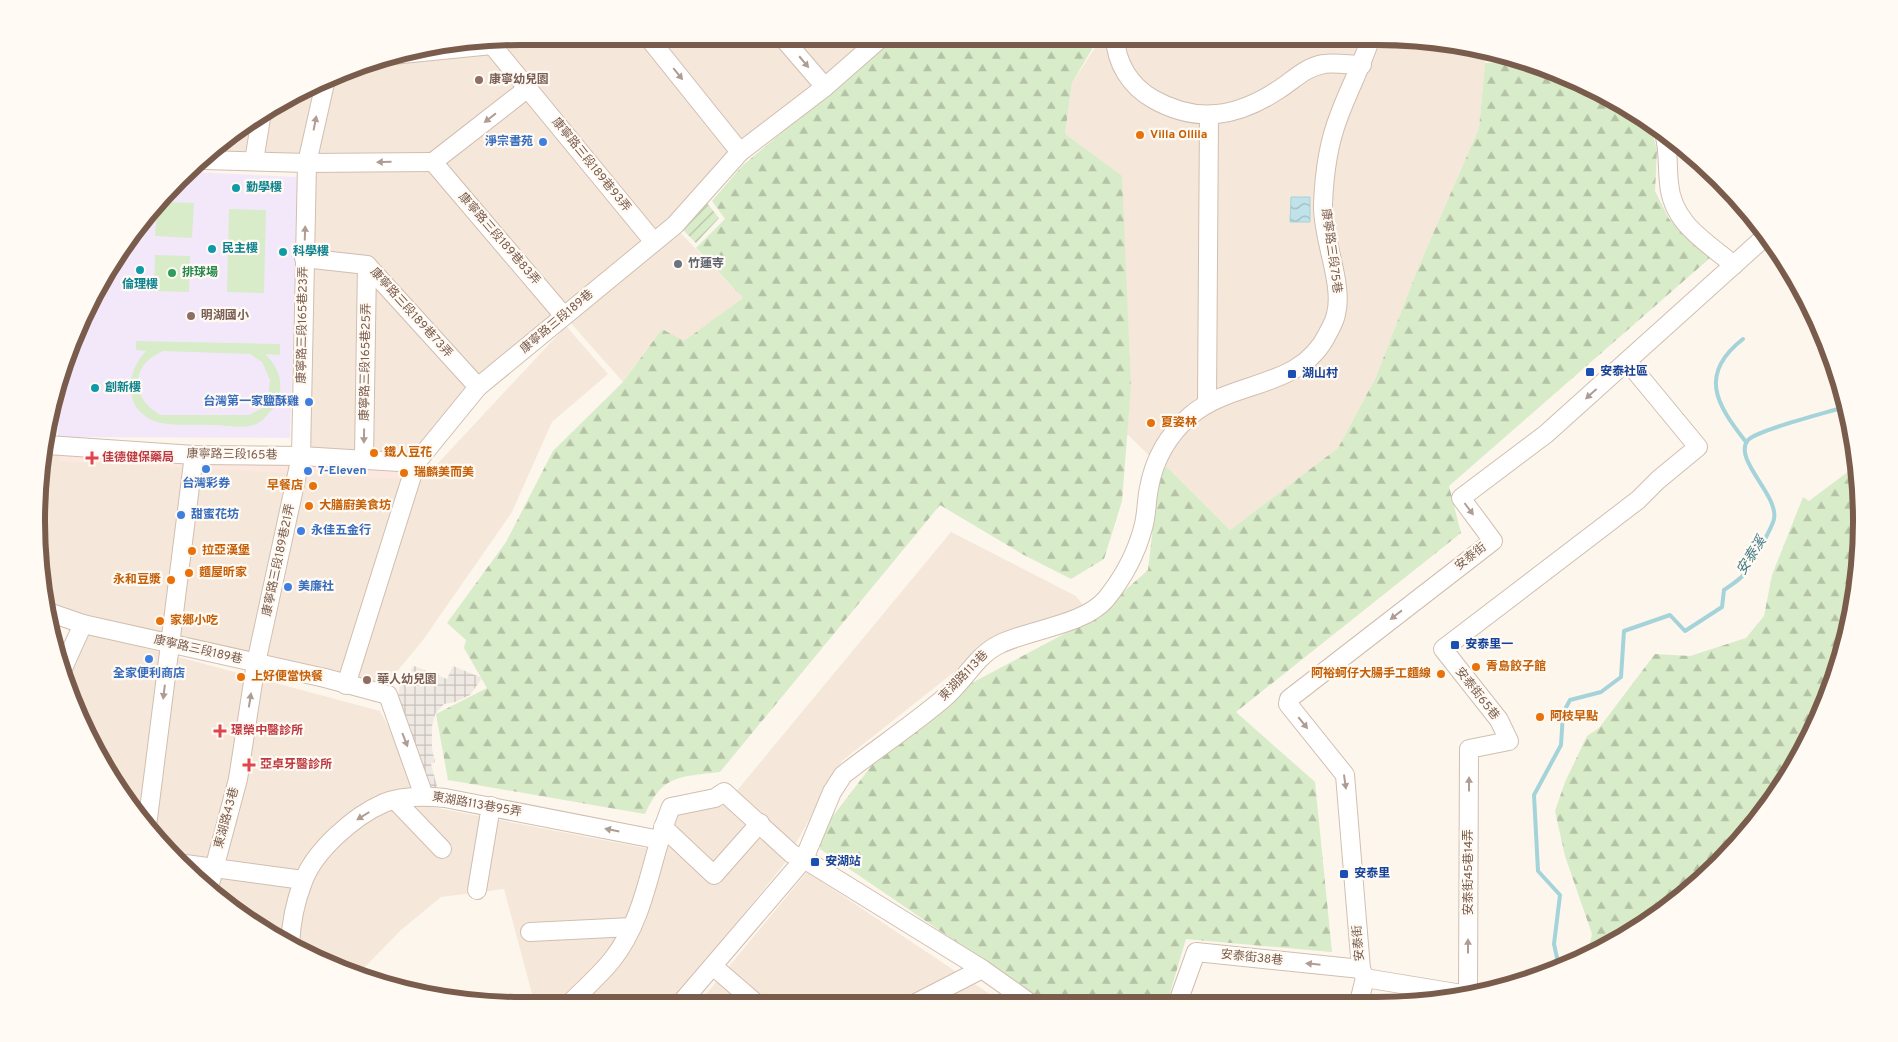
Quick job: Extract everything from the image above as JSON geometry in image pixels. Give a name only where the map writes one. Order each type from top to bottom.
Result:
[{"type":"street","points":[[654,45],[740,152]]},
{"type":"street","points":[[790,45],[825,87]]},
{"type":"street","name":"康寧路三段189巷","points":[[346,685],[416,463],[478,387],[675,225],[740,152],[825,87],[873,45]]},
{"type":"street","points":[[1116,45],[1121,66],[1132,82],[1146,95],[1168,108],[1208,116],[1249,106],[1279,90],[1299,73],[1325,64],[1362,65]]},
{"type":"street","name":"康寧路三段75巷","points":[[1154,465],[1175,430],[1191,415],[1208,404],[1281,377],[1306,363],[1322,347],[1336,315],[1338,296],[1323,209],[1325,171],[1338,117],[1362,65],[1368,45]]},
{"type":"street","name":"康寧路三段189巷93弄","points":[[498,46],[528,88],[654,242]]},
{"type":"street","name":"康寧路三段165巷23弄","points":[[301,456],[307,163],[324,88]]},
{"type":"street","points":[[210,160],[307,163],[433,162],[528,88]]},
{"type":"street","points":[[1208,116],[1208,404]]},
{"type":"street","points":[[254,161],[260,123]]},
{"type":"street","points":[[1666,142],[1669,157],[1671,198],[1678,216],[1734,265]]},
{"type":"street","name":"康寧路三段189巷83弄","points":[[433,162],[564,316]]},
{"type":"street","name":"安泰街","points":[[1360,997],[1363,974],[1345,775],[1288,704],[1289,699],[1493,540],[1460,498],[1546,434],[1761,240]]},
{"type":"street","name":"康寧路三段189巷73弄","points":[[304,258],[367,265],[478,387]]},
{"type":"street","name":"康寧路三段165巷25弄","points":[[364,459],[367,265]]},
{"type":"street","name":"安泰街65巷","points":[[1469,749],[1509,741],[1499,720],[1442,649],[1638,500],[1658,480],[1698,447],[1627,362]]},
{"type":"street","name":"康寧路三段165巷","points":[[51,445],[194,455],[301,456],[416,463]]},
{"type":"street","points":[[148,817],[194,455]]},
{"type":"street","name":"康寧路三段189巷21弄","points":[[256,663],[301,456]]},
{"type":"street","name":"東湖路113巷","points":[[686,997],[714,967],[804,859],[832,792],[843,775],[946,698],[986,651],[1001,643],[1084,615],[1104,602],[1126,570],[1137,549],[1144,526],[1154,465]]},
{"type":"street","name":"康寧路三段189巷","points":[[54,614],[83,624],[388,695],[424,796]]},
{"type":"street","points":[[66,661],[83,624]]},
{"type":"street","name":"東湖路43巷","points":[[211,876],[238,779],[256,663]]},
{"type":"street","name":"安泰街45巷14弄","points":[[1468,988],[1469,749]]},
{"type":"street","points":[[576,997],[612,960],[632,927],[647,890],[661,833],[671,807],[715,798],[724,792],[792,854],[804,859],[982,969],[1022,997]]},
{"type":"street","name":"東湖路113巷95弄","points":[[290,937],[291,922],[303,880],[323,851],[340,832],[386,802],[424,796],[661,833]]},
{"type":"street","points":[[396,801],[442,849]]},
{"type":"street","points":[[477,890],[491,806]]},
{"type":"street","points":[[661,833],[714,875],[760,823]]},
{"type":"street","points":[[196,869],[211,876],[303,880]]},
{"type":"street","points":[[530,932],[632,927]]},
{"type":"street","name":"安泰街38巷","points":[[1180,997],[1196,952],[1363,974]]},
{"type":"street","points":[[714,967],[749,997]]},
{"type":"street","points":[[928,997],[982,969]]},
{"type":"street","points":[[1363,974],[1450,991]]},
{"type":"shaded area","points":[[521,45],[864,45],[670,222],[743,298],[684,342],[662,329],[623,382],[569,321],[469,393],[416,462],[297,451],[299,169],[211,160],[257,125],[310,94],[368,70],[428,54],[490,46]]},
{"type":"shaded area","points":[[1097,45],[1377,45],[1439,49],[1484,57],[1479,128],[1416,273],[1376,377],[1338,448],[1230,530],[1168,468],[1160,466],[1127,434],[1131,388],[1065,134],[1072,83]]},
{"type":"shaded area","name":"明湖國小","points":[[197,172],[298,177],[290,438],[58,437],[61,398],[70,368],[94,310],[125,257],[143,231],[184,184]]},
{"type":"shaded area","points":[[566,326],[608,374],[552,422],[512,512],[423,640],[386,685],[53,607],[46,552],[45,521],[46,490],[52,444],[403,475],[427,475]]},
{"type":"shaded area","points":[[65,443],[403,458],[402,479],[58,461]]},
{"type":"shaded area","points":[[951,532],[1076,596],[1084,606],[973,657],[842,761],[785,863],[677,997],[533,997],[504,889],[441,897],[401,930],[362,970],[310,948],[257,917],[231,899],[184,858],[163,835],[143,811],[109,759],[94,732],[70,675],[89,633],[380,711],[432,807],[655,850],[678,813],[690,809],[725,805]]},
{"type":"shaded area","points":[[414,666],[447,679],[453,666],[482,678],[470,695],[455,702],[444,704],[435,714],[432,726],[432,749],[435,762],[431,764],[438,790],[428,790],[398,698],[400,683]]},
{"type":"shaded area","points":[[807,872],[994,997],[704,997]]},
{"type":"green space","points":[[886,45],[1094,45],[1072,83],[1065,134],[1122,176],[1131,388],[1122,501],[1104,559],[1071,579],[1022,554],[940,505],[720,772],[684,777],[667,784],[659,791],[645,814],[448,780],[436,714],[487,688],[464,648],[466,640],[447,623],[506,542],[553,451],[623,382],[662,329],[684,341],[743,298],[696,248],[725,219],[712,201],[742,166]]},
{"type":"green space","points":[[1503,62],[1559,81],[1615,109],[1653,133],[1657,150],[1655,191],[1669,219],[1710,258],[1449,486],[1461,533],[1236,712],[1315,782],[1332,952],[1186,939],[1169,997],[1037,997],[820,849],[823,829],[879,756],[966,686],[1094,618],[1148,570],[1160,466],[1168,468],[1230,530],[1338,448],[1376,377],[1416,273],[1479,128],[1485,63]]},
{"type":"green space","name":"排球場","points":[[167,202],[194,203],[192,238],[155,236],[157,215]]},
{"type":"green space","points":[[707,203],[719,218],[696,243],[682,229]]},
{"type":"green space","points":[[229,209],[266,210],[264,293],[227,292]]},
{"type":"green space","name":"排球場","points":[[155,255],[190,256],[189,292],[154,291]]},
{"type":"green space","points":[[136,341],[280,344],[280,355],[265,354],[279,375],[280,391],[278,399],[274,407],[263,419],[257,424],[249,426],[161,423],[149,418],[134,403],[131,393],[133,371],[146,351],[136,350]],"holes":[[[163,351],[250,354],[262,362],[270,380],[268,397],[263,408],[249,415],[160,415],[150,408],[139,391],[138,382],[144,364]]]},
{"type":"green space","points":[[1850,470],[1853,521],[1852,552],[1844,614],[1828,674],[1804,732],[1773,785],[1755,811],[1714,858],[1667,899],[1641,917],[1589,947],[1592,934],[1565,856],[1555,811],[1565,782],[1587,736],[1599,728],[1655,654],[1690,656],[1746,638],[1764,616],[1772,575],[1803,497],[1809,501]]},
{"type":"water","points":[[1291,197],[1310,197],[1310,222],[1290,222]]},
{"type":"waterway","points":[[1743,339],[1729,352],[1720,365],[1716,377],[1716,389],[1727,415],[1746,442]]},
{"type":"waterway","name":"安泰溪","points":[[1558,961],[1554,944],[1560,895],[1538,871],[1534,795],[1561,745],[1563,713],[1570,700],[1601,692],[1621,677],[1624,631],[1670,615],[1685,631],[1722,607],[1724,590],[1745,573],[1774,519],[1774,509],[1770,499],[1746,457],[1745,448],[1748,440],[1764,431],[1839,408]]},
{"type":"place","name":"康寧幼兒園","points":[[479,80]]},
{"type":"place","name":"Villa Ollila","points":[[1140,135]]},
{"type":"place","name":"淨宗書苑","points":[[543,142]]},
{"type":"place","name":"勤學樓","points":[[236,188]]},
{"type":"place","name":"民主樓","points":[[212,249]]},
{"type":"place","name":"科學樓","points":[[283,252]]},
{"type":"place","name":"竹蓮寺","points":[[678,264]]},
{"type":"place","name":"倫理樓","points":[[140,270]]},
{"type":"place","name":"排球場","points":[[172,273]]},
{"type":"place","name":"明湖國小","points":[[191,316]]},
{"type":"place","name":"安泰社區","points":[[1590,372]]},
{"type":"place","name":"湖山村","points":[[1292,374]]},
{"type":"place","name":"創新樓","points":[[95,388]]},
{"type":"place","name":"台灣第一家鹽酥雞","points":[[309,402]]},
{"type":"place","name":"夏姿林","points":[[1151,423]]},
{"type":"place","name":"鐵人豆花","points":[[374,453]]},
{"type":"place","name":"佳德健保藥局","points":[[92,458]]},
{"type":"place","name":"台灣彩券","points":[[206,469]]},
{"type":"place","name":"7-Eleven","points":[[308,471]]},
{"type":"place","name":"瑞麟美而美","points":[[404,473]]},
{"type":"place","name":"早餐店","points":[[313,486]]},
{"type":"place","name":"大膳廚美食坊","points":[[309,506]]},
{"type":"place","name":"甜蜜花坊","points":[[181,515]]},
{"type":"place","name":"永佳五金行","points":[[301,531]]},
{"type":"place","name":"拉亞漢堡","points":[[192,551]]},
{"type":"place","name":"麵屋昕家","points":[[189,573]]},
{"type":"place","name":"永和豆漿","points":[[171,580]]},
{"type":"place","name":"美廉社","points":[[288,587]]},
{"type":"place","name":"家鄉小吃","points":[[160,621]]},
{"type":"place","name":"安泰里一","points":[[1455,645]]},
{"type":"place","name":"全家便利商店","points":[[149,659]]},
{"type":"place","name":"青島餃子館","points":[[1476,667]]},
{"type":"place","name":"阿裕蚵仔大腸手工麵線","points":[[1441,674]]},
{"type":"place","name":"上好便當快餐","points":[[241,677]]},
{"type":"place","name":"華人幼兒園","points":[[367,680]]},
{"type":"place","name":"阿枝早點","points":[[1540,717]]},
{"type":"place","name":"璟榮中醫診所","points":[[220,731]]},
{"type":"place","name":"亞卓牙醫診所","points":[[249,765]]},
{"type":"place","name":"安湖站","points":[[815,862]]},
{"type":"place","name":"安泰里","points":[[1344,874]]}]
